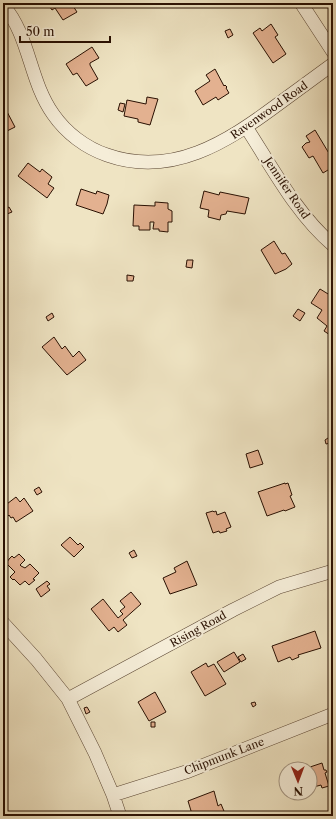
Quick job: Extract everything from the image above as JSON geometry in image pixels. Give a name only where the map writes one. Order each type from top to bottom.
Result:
[{"type":"street","points":[[301,3],[333,52]]},
{"type":"street","name":"Ravenwood Road","points":[[3,5],[16,23],[42,97],[53,115],[71,135],[96,151],[118,159],[140,162],[161,162],[191,155],[221,142],[246,127],[333,64]]},
{"type":"street","name":"Jennifer Road","points":[[246,127],[302,214],[319,233],[333,245]]},
{"type":"street","name":"Rising Road","points":[[68,699],[246,603],[279,587],[333,571]]},
{"type":"street","points":[[3,623],[36,659],[68,699],[95,753],[113,794],[120,816]]},
{"type":"street","name":"Chipmunk Lane","points":[[113,794],[189,771],[333,714]]},
{"type":"building","points":[[47,3],[71,3],[77,12],[63,20],[55,8],[52,10]]},
{"type":"building","points":[[271,24],[278,35],[275,37],[286,54],[273,63],[253,33],[260,28],[262,31]]},
{"type":"building","points":[[230,29],[233,35],[228,38],[225,31]]},
{"type":"building","points":[[92,47],[99,58],[90,63],[90,65],[98,79],[86,86],[77,73],[73,75],[66,64]]},
{"type":"building","points":[[215,69],[224,86],[225,85],[227,87],[226,88],[229,93],[218,100],[216,97],[203,105],[195,91],[210,81],[206,75]]},
{"type":"building","points":[[147,97],[158,99],[150,125],[138,122],[138,119],[124,116],[127,100],[146,104]]},
{"type":"building","points":[[120,103],[125,104],[123,112],[118,110]]},
{"type":"building","points":[[3,104],[15,127],[3,133]]},
{"type":"building","points":[[315,130],[333,160],[333,167],[323,173],[313,156],[309,158],[302,147],[306,143],[310,142],[306,136]]},
{"type":"building","points":[[28,163],[40,172],[42,169],[52,177],[48,184],[54,188],[47,198],[18,176]]},
{"type":"building","points":[[81,189],[96,194],[97,191],[109,195],[103,214],[76,205]]},
{"type":"building","points":[[204,191],[219,195],[220,192],[249,198],[245,214],[227,211],[226,214],[221,215],[220,220],[208,217],[209,210],[200,208]]},
{"type":"building","points":[[155,202],[168,203],[168,209],[172,211],[172,222],[168,222],[168,232],[153,229],[154,222],[150,222],[150,230],[139,230],[139,226],[133,226],[134,205],[155,206]]},
{"type":"building","points":[[9,207],[12,212],[7,214],[5,209]]},
{"type":"building","points":[[274,241],[282,254],[285,253],[292,264],[286,269],[275,274],[261,250]]},
{"type":"building","points":[[187,260],[193,260],[192,268],[186,267]]},
{"type":"building","points":[[127,275],[134,276],[133,281],[127,281]]},
{"type":"building","points":[[320,289],[333,297],[333,337],[324,331],[327,326],[317,318],[322,310],[311,303]]},
{"type":"building","points":[[298,309],[305,313],[300,321],[293,316]]},
{"type":"building","points":[[52,313],[54,317],[48,321],[46,317]]},
{"type":"building","points":[[54,337],[62,349],[65,346],[73,357],[79,351],[86,360],[67,375],[42,347]]},
{"type":"building","points":[[333,428],[333,439],[329,430]]},
{"type":"building","points":[[328,438],[330,443],[326,444],[325,440]]},
{"type":"building","points":[[258,450],[263,464],[250,468],[246,454]]},
{"type":"building","points":[[288,483],[292,495],[290,496],[295,507],[267,516],[258,492]]},
{"type":"building","points":[[39,487],[42,492],[37,495],[34,490]]},
{"type":"building","points":[[16,497],[20,502],[24,498],[33,511],[16,522],[13,517],[11,518],[9,515],[8,516],[3,510],[3,507]]},
{"type":"building","points":[[216,511],[217,515],[225,512],[231,527],[226,529],[227,531],[213,533],[206,513]]},
{"type":"building","points":[[70,537],[78,545],[80,543],[84,547],[74,557],[61,545]]},
{"type":"building","points":[[134,550],[137,556],[132,558],[129,553]]},
{"type":"building","points":[[19,554],[25,560],[20,565],[21,566],[25,568],[30,564],[39,573],[33,579],[35,580],[29,585],[25,581],[20,585],[10,577],[15,572],[6,563],[12,556],[14,558]]},
{"type":"building","points":[[187,561],[197,585],[170,594],[163,578],[176,572],[174,568]]},
{"type":"building","points":[[47,581],[50,584],[47,586],[50,590],[41,597],[36,589]]},
{"type":"building","points":[[131,592],[141,604],[123,620],[127,625],[118,632],[114,627],[109,631],[91,609],[103,599],[118,618],[123,614],[120,611],[125,607],[120,601]]},
{"type":"building","points":[[315,631],[321,648],[298,655],[299,657],[292,660],[290,657],[278,662],[272,646]]},
{"type":"building","points":[[234,652],[240,662],[224,672],[217,662]]},
{"type":"building","points":[[243,654],[246,659],[241,662],[238,657]]},
{"type":"building","points":[[206,663],[208,667],[214,664],[226,684],[205,696],[191,672]]},
{"type":"building","points":[[155,692],[166,712],[149,721],[138,702]]},
{"type":"building","points":[[255,702],[256,705],[253,707],[251,703]]},
{"type":"building","points":[[87,707],[90,712],[86,714],[84,708]]},
{"type":"building","points":[[151,722],[155,722],[155,727],[151,727]]},
{"type":"building","points":[[322,763],[324,770],[326,770],[327,772],[325,773],[329,786],[322,788],[321,785],[318,786],[318,764]]},
{"type":"building","points":[[214,791],[218,806],[221,804],[226,816],[199,816],[197,812],[192,814],[188,801]]}]
